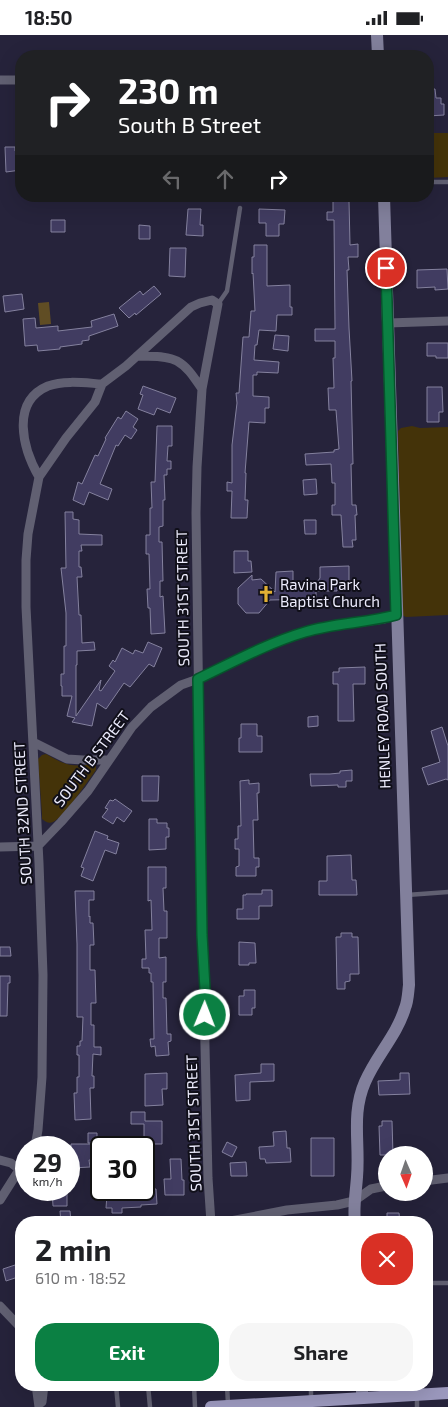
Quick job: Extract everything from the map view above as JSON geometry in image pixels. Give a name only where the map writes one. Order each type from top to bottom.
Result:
[{"type":"main road","points":[[211,1407],[362,1403],[448,1393]]},
{"type":"street","points":[[377,35],[378,50]]},
{"type":"street","points":[[0,80],[15,80]]},
{"type":"street","name":"HENLEY ROAD SOUTH","points":[[355,1216],[354,1201],[357,1176],[356,1129],[359,1097],[370,1070],[405,1010],[409,985],[384,202]]},
{"type":"street","name":"SOUTH 32ND STREET","points":[[37,1136],[42,1059],[43,975],[26,607],[26,540],[40,477],[66,438],[95,402],[102,384],[137,356],[191,307],[208,301],[215,301],[218,304]]},
{"type":"street","name":"SOUTH 31ST STREET","points":[[211,1216],[202,935],[196,513],[202,389],[218,304]]},
{"type":"street","points":[[388,323],[448,321]]},
{"type":"street","points":[[137,356],[177,361],[188,370],[202,389]]},
{"type":"street","points":[[40,477],[31,459],[24,431],[25,408],[32,398],[54,385],[69,383],[102,384]]},
{"type":"street","name":"SOUTH B STREET","points":[[38,846],[88,791],[132,727],[151,707],[181,685],[198,679],[264,647],[304,632],[384,619],[396,615]]},
{"type":"street","points":[[33,742],[68,759],[83,761],[108,760]]},
{"type":"street","points":[[0,847],[38,846]]},
{"type":"street","points":[[0,1160],[15,1166]]},
{"type":"street","points":[[0,1200],[15,1177]]},
{"type":"street","points":[[433,1180],[448,1178]]},
{"type":"street","points":[[256,1216],[287,1210],[337,1205],[354,1201],[371,1189],[378,1188]]},
{"type":"street","points":[[0,1306],[15,1321]]},
{"type":"street","points":[[37,1391],[40,1407]]},
{"type":"street","points":[[40,1407],[43,1391]]},
{"type":"lane","points":[[434,182],[448,182]]},
{"type":"lane","points":[[218,304],[227,291],[240,208]]},
{"type":"lane","points":[[406,895],[448,892]]},
{"type":"lane","points":[[433,1283],[448,1283]]},
{"type":"lane","points":[[117,1391],[118,1407]]},
{"type":"lane","points":[[148,1391],[150,1407]]},
{"type":"lane","points":[[194,1391],[195,1407]]},
{"type":"lane","points":[[223,1406],[226,1391]]},
{"type":"shaded area","points":[[434,133],[448,133],[448,177],[434,178]]},
{"type":"shaded area","points":[[49,302],[51,324],[40,325],[38,303]]},
{"type":"shaded area","points":[[412,426],[420,428],[448,427],[448,615],[406,617],[402,615],[398,431],[401,428]]},
{"type":"shaded area","points":[[46,754],[69,765],[95,764],[96,766],[96,770],[69,807],[58,819],[50,823],[42,819],[38,759]]},
{"type":"building","points":[[434,89],[436,98],[441,98],[441,104],[444,104],[444,115],[434,116]]},
{"type":"building","points":[[5,147],[15,147],[15,171],[6,172]]},
{"type":"building","points":[[333,202],[349,202],[350,245],[358,244],[358,257],[348,257],[349,270],[347,270],[352,381],[352,505],[356,505],[357,515],[355,515],[356,540],[352,540],[353,547],[343,547],[341,515],[332,515],[332,505],[335,505],[335,483],[332,483],[331,464],[306,465],[305,454],[334,452],[334,450],[339,449],[336,410],[329,410],[328,388],[334,388],[333,358],[335,358],[335,341],[315,341],[315,329],[335,329],[334,220],[327,220],[327,212],[333,212]]},
{"type":"building","points":[[188,209],[201,209],[200,225],[203,225],[203,236],[186,235]]},
{"type":"building","points":[[259,209],[285,210],[284,224],[279,224],[279,236],[266,236],[266,223],[259,223]]},
{"type":"building","points":[[51,220],[65,220],[65,232],[51,232]]},
{"type":"building","points":[[139,225],[150,226],[150,239],[139,239]]},
{"type":"building","points":[[254,245],[267,245],[267,286],[290,285],[292,315],[277,315],[276,331],[259,330],[254,360],[279,362],[278,373],[257,372],[257,375],[253,375],[253,396],[269,397],[269,408],[265,408],[265,423],[249,422],[245,473],[245,500],[248,500],[247,518],[231,518],[232,491],[227,491],[227,482],[232,483],[232,445],[237,403],[236,393],[239,393],[243,337],[249,337],[251,311],[255,311],[252,274]]},
{"type":"building","points":[[170,248],[186,248],[185,277],[169,276]]},
{"type":"building","points":[[447,269],[448,289],[435,290],[435,287],[417,288],[417,270]]},
{"type":"building","points":[[154,286],[161,294],[136,315],[135,313],[129,318],[119,308],[140,291],[143,295]]},
{"type":"building","points":[[22,294],[24,309],[5,312],[3,296]]},
{"type":"building","points":[[114,314],[118,326],[89,336],[89,340],[82,341],[82,344],[38,351],[37,345],[25,346],[23,319],[35,318],[36,328],[58,326],[58,331],[92,327],[91,321]]},
{"type":"building","points":[[275,335],[289,336],[288,351],[273,349]]},
{"type":"building","points":[[427,343],[448,343],[448,358],[427,356]]},
{"type":"building","points":[[143,386],[176,398],[170,413],[157,408],[154,415],[138,409],[143,395],[140,394]]},
{"type":"building","points":[[427,387],[442,387],[443,412],[439,412],[439,422],[427,422]]},
{"type":"building","points":[[126,411],[138,419],[133,427],[137,430],[131,439],[125,435],[118,446],[116,445],[100,484],[112,489],[108,500],[89,492],[84,505],[73,500],[78,482],[82,484],[95,455],[98,456],[105,438],[118,417],[121,419]]},
{"type":"building","points":[[157,426],[172,426],[172,446],[168,446],[167,461],[171,461],[171,469],[167,469],[167,475],[164,475],[163,526],[159,527],[159,542],[162,542],[163,581],[160,581],[160,597],[163,596],[165,633],[151,634],[147,589],[150,589],[149,554],[146,554],[146,535],[150,535],[151,482],[155,482]]},
{"type":"building","points":[[316,479],[317,494],[304,495],[303,480]]},
{"type":"building","points":[[65,512],[73,512],[73,519],[79,520],[79,534],[102,535],[102,545],[81,545],[82,551],[79,551],[79,567],[81,567],[82,577],[77,577],[82,643],[94,642],[95,650],[77,651],[76,716],[101,680],[99,690],[101,691],[115,671],[109,666],[113,660],[115,662],[122,648],[133,654],[135,650],[143,653],[148,642],[162,648],[154,667],[149,664],[130,687],[124,683],[106,709],[97,703],[92,726],[72,722],[75,718],[67,716],[72,696],[62,696],[61,674],[64,674],[64,646],[66,646],[66,613],[61,568],[66,568]]},
{"type":"building","points":[[304,520],[316,520],[316,534],[305,534]]},
{"type":"building","points":[[234,551],[248,551],[248,561],[251,561],[252,572],[234,573]]},
{"type":"building","points":[[349,566],[349,586],[337,586],[337,591],[316,591],[316,599],[270,600],[259,613],[246,613],[238,604],[238,588],[252,575],[252,580],[261,579],[275,592],[276,572],[293,571],[293,585],[316,584],[320,578],[320,567]]},
{"type":"building","points":[[365,667],[365,684],[353,684],[354,721],[338,721],[338,684],[333,684],[333,672],[339,672],[339,668]]},
{"type":"building","points":[[318,716],[318,726],[308,727],[308,717]]},
{"type":"building","points":[[241,724],[257,724],[257,736],[262,736],[262,752],[239,752]]},
{"type":"building","points":[[442,727],[448,746],[448,780],[428,785],[422,768],[440,762],[431,731]]},
{"type":"building","points":[[352,770],[352,781],[346,781],[346,787],[338,787],[338,785],[311,786],[310,774],[330,774]]},
{"type":"building","points":[[142,776],[159,776],[158,801],[142,801]]},
{"type":"building","points":[[249,780],[249,784],[259,783],[259,793],[257,793],[258,820],[253,820],[254,858],[259,858],[259,867],[256,867],[256,876],[236,876],[236,867],[239,866],[239,849],[235,849],[235,839],[238,839],[238,826],[241,826],[240,781]]},
{"type":"building","points":[[115,799],[132,811],[124,822],[117,817],[113,824],[102,817],[108,809],[105,808],[110,800],[113,801]]},
{"type":"building","points":[[149,819],[157,819],[157,823],[167,823],[169,837],[166,837],[166,849],[149,850]]},
{"type":"building","points":[[95,831],[108,836],[107,839],[119,843],[116,854],[105,850],[93,881],[81,876],[84,868],[81,867]]},
{"type":"building","points":[[351,855],[352,880],[356,880],[357,895],[319,895],[319,881],[327,881],[327,856]]},
{"type":"building","points":[[148,867],[166,867],[166,888],[163,888],[164,911],[167,911],[167,938],[159,938],[159,958],[166,957],[166,982],[163,982],[163,998],[166,998],[167,1034],[171,1034],[171,1041],[168,1042],[169,1055],[156,1056],[155,1046],[151,1047],[150,1039],[154,1039],[153,982],[151,982],[149,968],[142,968],[142,959],[146,959],[145,930],[152,930],[151,900],[148,901]]},
{"type":"building","points":[[262,890],[272,890],[272,906],[259,906],[259,919],[237,919],[237,909],[243,909],[243,895],[262,894]]},
{"type":"building","points":[[75,891],[94,891],[94,900],[89,900],[89,917],[90,923],[93,923],[94,945],[90,945],[90,970],[95,970],[96,1003],[91,1003],[91,1025],[94,1025],[94,1047],[101,1047],[101,1055],[93,1054],[92,1076],[94,1076],[94,1088],[90,1088],[91,1119],[75,1120],[74,1093],[77,1093],[77,1077],[79,1077],[77,1046],[80,1046],[80,1041],[82,1041],[83,1017],[77,1017]]},
{"type":"building","points":[[341,933],[352,933],[352,937],[358,937],[359,974],[350,974],[350,981],[345,982],[345,989],[337,989],[336,937],[341,937]]},
{"type":"building","points":[[239,942],[255,943],[256,963],[239,965]]},
{"type":"building","points":[[0,947],[10,947],[11,956],[0,956]]},
{"type":"building","points":[[0,976],[10,976],[7,1016],[0,1016]]},
{"type":"building","points":[[244,990],[255,990],[255,1008],[252,1008],[252,1015],[239,1015],[239,996],[244,996]]},
{"type":"building","points":[[261,1064],[274,1064],[274,1081],[250,1082],[250,1100],[236,1101],[235,1075],[261,1073]]},
{"type":"building","points":[[167,1073],[167,1089],[162,1089],[163,1105],[145,1106],[145,1074]]},
{"type":"building","points":[[400,1073],[409,1073],[410,1094],[379,1095],[378,1081],[400,1080]]},
{"type":"building","points":[[131,1112],[145,1112],[145,1121],[162,1121],[162,1144],[155,1144],[155,1136],[144,1136],[144,1124],[131,1124]]},
{"type":"building","points":[[382,1121],[392,1121],[393,1146],[380,1146],[379,1126],[382,1126]]},
{"type":"building","points":[[286,1131],[287,1148],[290,1148],[291,1162],[266,1163],[265,1159],[260,1159],[259,1147],[274,1146],[273,1132]]},
{"type":"building","points":[[88,1133],[97,1133],[97,1136],[90,1136],[90,1143],[88,1143]]},
{"type":"building","points":[[311,1138],[334,1138],[334,1176],[311,1176]]},
{"type":"building","points":[[227,1142],[237,1147],[232,1157],[222,1152]]},
{"type":"building","points":[[80,1144],[90,1144],[90,1167],[80,1168]]},
{"type":"building","points":[[170,1159],[181,1159],[184,1195],[165,1195],[164,1179],[171,1179]]},
{"type":"building","points":[[246,1162],[247,1176],[231,1176],[230,1163]]},
{"type":"building","points":[[156,1189],[157,1204],[122,1208],[122,1213],[112,1213],[112,1208],[106,1208],[107,1201],[155,1201]]},
{"type":"building","points":[[53,1201],[67,1201],[67,1206],[53,1206]]},
{"type":"building","points":[[60,1211],[70,1211],[70,1216],[60,1216]]},
{"type":"building","points":[[387,1213],[399,1213],[399,1216],[387,1216]]},
{"type":"building","points":[[15,1265],[15,1278],[6,1281],[3,1269]]},
{"type":"place","name":"Ravina Park Baptist Church","points":[[266,594]]},
{"type":"route","points":[[205,1015],[198,679],[264,647],[304,632],[384,619],[396,615],[386,268]]}]
